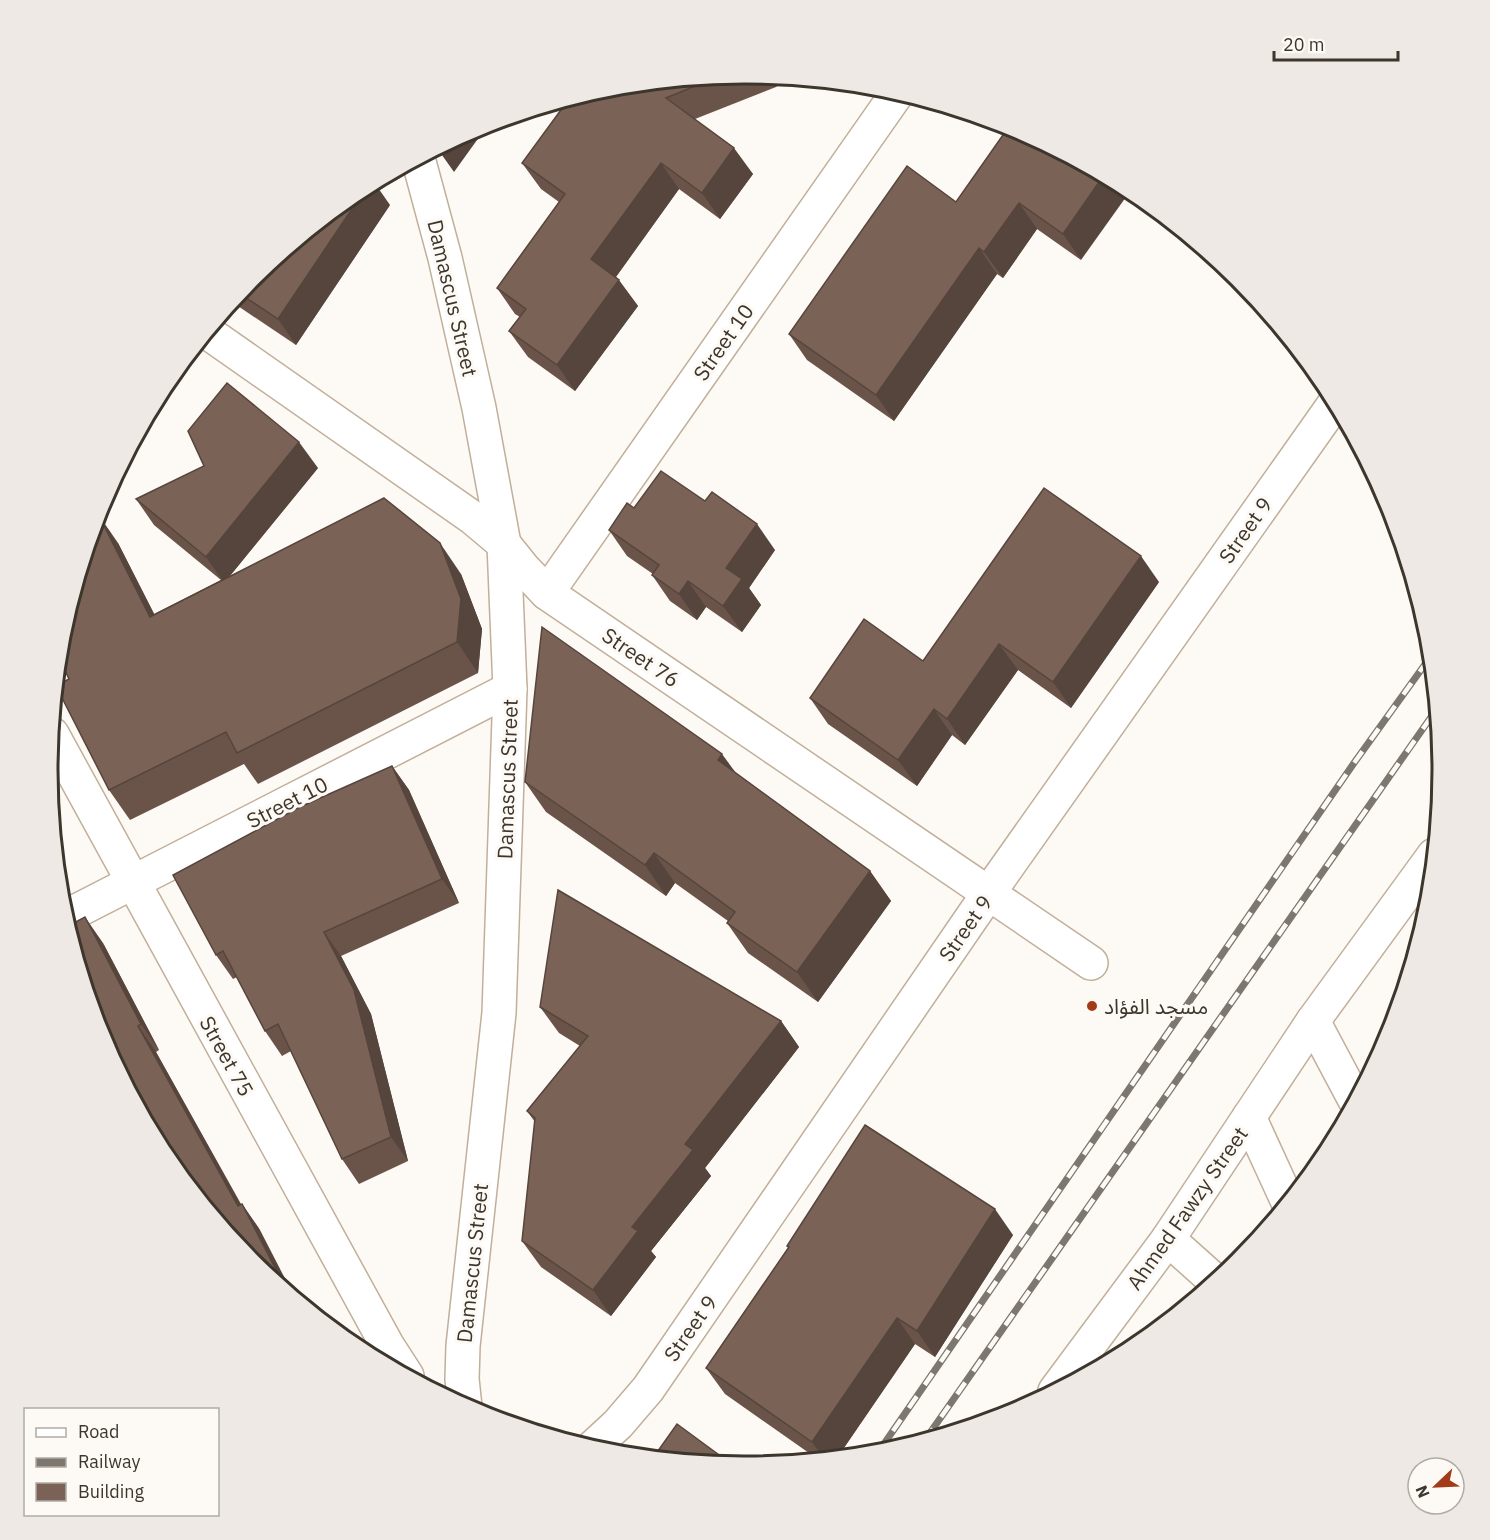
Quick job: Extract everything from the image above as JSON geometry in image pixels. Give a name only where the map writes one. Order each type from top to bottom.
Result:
[{"type":"street","name":"Street 10","points":[[547,593],[892,100]]},
{"type":"street","name":"Damascus Street","points":[[420,165],[445,258],[477,397],[504,544],[510,689],[499,1013],[463,1346],[464,1396]]},
{"type":"street","name":"Street 76","points":[[213,336],[473,518],[504,544],[547,593],[1090,963]]},
{"type":"street","name":"Street 9","points":[[600,1441],[618,1425],[648,1389],[988,894],[1330,411]]},
{"type":"street","name":"Street 10","points":[[74,912],[510,689]]},
{"type":"street","name":"Street 75","points":[[59,747],[131,882],[398,1363]]},
{"type":"street","name":"Ahmed Fawzy Street","points":[[1065,1377],[1168,1239],[1313,1021],[1425,868]]},
{"type":"street","points":[[1313,1021],[1351,1093]]},
{"type":"street","points":[[1249,1118],[1285,1195]]},
{"type":"street","points":[[1168,1239],[1209,1275]]},
{"type":"building","points":[[697,85],[666,98],[734,148],[702,193],[661,163],[591,259],[619,280],[557,365],[509,331],[526,309],[497,288],[565,194],[522,163],[562,109],[655,89]]},
{"type":"building","points":[[1003,134],[1049,154],[1099,182],[1063,234],[1019,203],[984,252],[979,248],[876,395],[789,334],[907,166],[956,202]]},
{"type":"building","points":[[354,206],[278,319],[247,298],[292,254]]},
{"type":"building","points":[[227,383],[299,442],[206,557],[136,499],[204,466],[188,431]]},
{"type":"building","points":[[661,471],[705,501],[712,492],[757,524],[726,568],[742,579],[723,606],[688,581],[679,594],[652,575],[659,565],[609,530],[627,503],[634,508]]},
{"type":"building","points":[[1044,488],[1141,556],[1053,682],[999,644],[947,719],[934,709],[898,760],[810,698],[864,619],[923,661]]},
{"type":"building","points":[[384,498],[440,543],[461,599],[457,642],[237,753],[226,732],[109,790],[62,698],[64,682],[69,679],[66,672],[82,592],[104,526],[150,617]]},
{"type":"building","points":[[542,627],[722,754],[718,760],[870,871],[797,972],[727,923],[735,912],[654,853],[645,865],[525,782]]},
{"type":"building","points":[[392,766],[442,879],[324,932],[354,990],[391,1137],[342,1159],[278,1024],[265,1031],[223,951],[216,955],[173,875],[300,807]]},
{"type":"building","points":[[558,890],[781,1021],[685,1144],[693,1150],[632,1227],[638,1231],[593,1290],[522,1241],[535,1118],[527,1111],[588,1036],[540,1007]]},
{"type":"building","points":[[85,917],[141,1024],[138,1026],[238,1206],[242,1204],[277,1271],[229,1223],[200,1188],[150,1113],[111,1033],[95,991],[76,922]]},
{"type":"building","points":[[865,1125],[995,1209],[917,1331],[897,1318],[812,1442],[706,1368],[789,1247],[787,1246]]},
{"type":"building","points":[[677,1424],[720,1455],[700,1455],[658,1451]]},
{"type":"railway","points":[[886,1441],[1354,763],[1424,666]]},
{"type":"railway","points":[[932,1430],[1429,719]]},
{"type":"place","name":"مسجد الفؤاد","points":[[1092,1006]]}]
